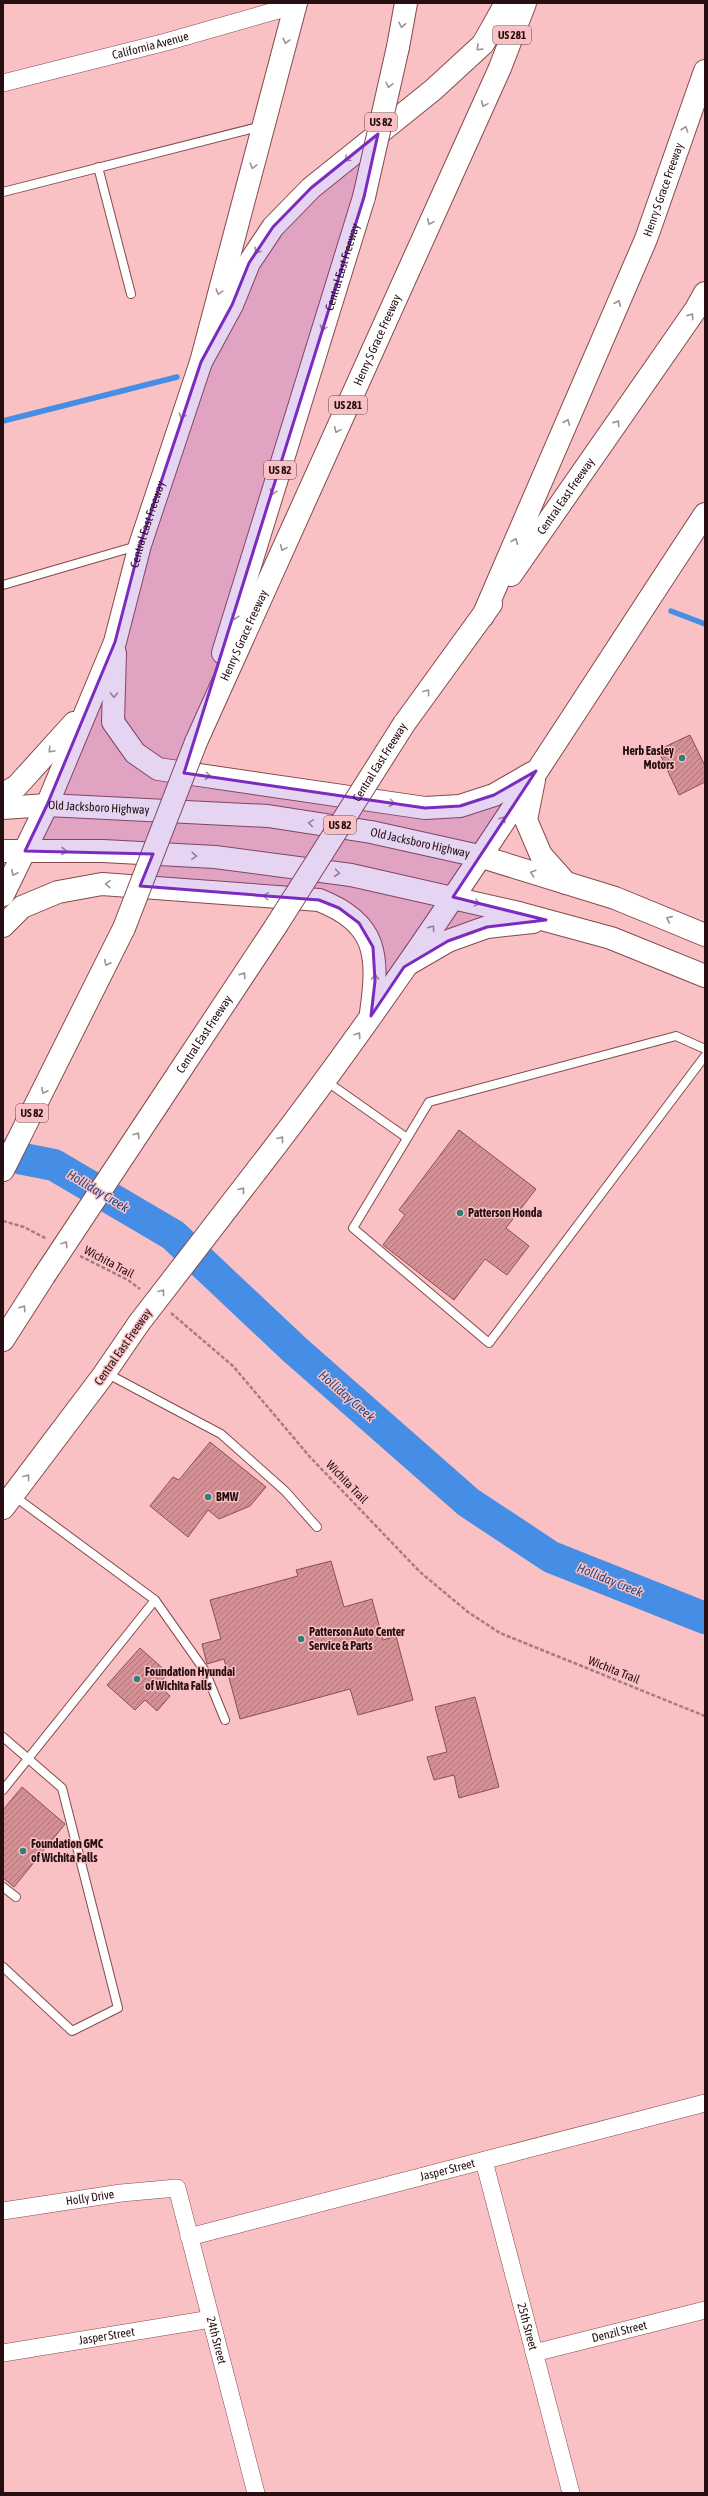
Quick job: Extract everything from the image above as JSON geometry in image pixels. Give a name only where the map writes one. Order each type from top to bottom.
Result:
[{"type":"main road","name":"Central East Freeway","points":[[3,1170],[124,928],[196,742],[364,197],[398,48],[406,3]]},
{"type":"main road","points":[[201,362],[232,305],[249,263],[273,227],[311,188],[433,90],[483,44],[506,3]]},
{"type":"main road","name":"Henry S Grace Freeway","points":[[196,742],[496,75],[525,3]]},
{"type":"main road","name":"Central East Freeway","points":[[3,895],[47,805],[85,710],[115,642],[140,545],[201,362],[296,4]]},
{"type":"main road","name":"Henry S Grace Freeway","points":[[483,616],[646,239],[705,71]]},
{"type":"main road","name":"Central East Freeway","points":[[3,1340],[276,926],[404,724],[483,616],[696,309],[705,293]]},
{"type":"main road","name":"Central East Freeway","points":[[8,1502],[105,1372],[139,1323],[326,1081],[453,897],[705,514]]},
{"type":"main road","points":[[115,642],[113,722],[135,753],[158,769],[425,808],[460,806],[488,797],[536,770]]},
{"type":"main road","points":[[3,794],[16,786],[85,710]]},
{"type":"main road","points":[[536,770],[526,820],[541,855],[566,883]]},
{"type":"main road","name":"Old Jacksboro Highway","points":[[3,808],[47,805],[268,816],[371,832],[479,856],[659,914],[705,935]]},
{"type":"main road","points":[[3,851],[104,851],[215,857],[351,875],[453,897],[611,938],[705,976]]},
{"type":"main road","points":[[3,926],[22,907],[58,892],[102,884],[319,900],[339,908],[359,923],[373,946],[375,981],[371,1016]]},
{"type":"main road","points":[[404,967],[448,941],[480,930],[546,920]]},
{"type":"street","name":"California Avenue","points":[[3,83],[166,42],[296,4]]},
{"type":"street","name":"Jasper Street","points":[[189,2237],[705,2103]]},
{"type":"street","name":"25th Street","points":[[484,2161],[571,2493]]},
{"type":"street","name":"24th Street","points":[[176,2188],[256,2493]]},
{"type":"street","name":"Holly Drive","points":[[3,2211],[121,2193],[176,2188]]},
{"type":"street","name":"Denzil Street","points":[[534,2353],[705,2310]]},
{"type":"street","name":"Jasper Street","points":[[3,2353],[211,2320]]},
{"type":"lane","points":[[3,192],[264,125]]},
{"type":"lane","points":[[98,167],[130,294]]},
{"type":"lane","points":[[3,585],[140,545]]},
{"type":"lane","points":[[705,1049],[676,1036],[429,1102],[353,1228],[489,1343],[705,1056]]},
{"type":"lane","points":[[326,1081],[407,1138]]},
{"type":"lane","points":[[105,1372],[221,1434],[285,1491],[318,1527]]},
{"type":"lane","points":[[8,1502],[155,1600],[205,1671],[225,1720]]},
{"type":"lane","points":[[3,1790],[27,1758],[155,1600]]},
{"type":"lane","points":[[3,1737],[62,1788],[118,2008],[72,2031],[3,1967]]},
{"type":"lane","points":[[3,1887],[16,1897]]},
{"type":"path","points":[[3,1221],[24,1227],[52,1241]]},
{"type":"path","name":"Wichita Trail","points":[[72,1252],[128,1280],[146,1294]]},
{"type":"path","name":"Wichita Trail","points":[[170,1312],[233,1366],[310,1457],[420,1572],[468,1612],[500,1633],[705,1716]]},
{"type":"highlighted area","points":[[378,134],[364,197],[184,773],[425,808],[460,806],[494,795],[536,771],[453,897],[546,920],[487,927],[448,941],[404,967],[371,1016],[375,981],[373,947],[359,923],[339,908],[319,900],[140,886],[153,854],[25,851],[47,805],[115,642],[140,545],[201,362],[232,305],[249,263],[273,227],[311,188]]},
{"type":"building","name":"Herb Easley Motors","points":[[690,735],[705,766],[705,782],[679,795],[658,750]]},
{"type":"building","name":"Patterson Honda","points":[[459,1130],[536,1189],[506,1228],[529,1246],[507,1275],[485,1259],[454,1300],[383,1245],[405,1215],[399,1210]]},
{"type":"building","name":"BMW","points":[[210,1442],[266,1487],[250,1506],[219,1519],[208,1510],[188,1537],[150,1506],[173,1477],[179,1480]]},
{"type":"building","name":"Patterson Auto Center Service & Parts","points":[[331,1561],[344,1607],[372,1599],[383,1640],[396,1636],[413,1700],[358,1715],[350,1689],[240,1719],[224,1659],[207,1664],[202,1644],[221,1639],[210,1600],[298,1576],[296,1570]]},
{"type":"building","name":"Foundation Hyundai of Wichita Falls","points":[[140,1648],[168,1673],[158,1685],[170,1696],[157,1711],[145,1700],[135,1710],[107,1685]]},
{"type":"building","points":[[475,1697],[499,1787],[459,1798],[454,1775],[434,1780],[427,1757],[447,1752],[435,1707]]},
{"type":"building","name":"Foundation GMC of Wichita Falls","points":[[22,1787],[65,1824],[14,1887],[3,1878],[3,1810]]},
{"type":"waterway","points":[[3,421],[177,377]]},
{"type":"waterway","points":[[671,611],[705,624]]},
{"type":"waterway","name":"Holliday Creek","points":[[3,1155],[54,1165],[173,1235],[294,1349],[468,1502],[551,1557],[705,1618]]},
{"type":"place","name":"Herb Easley Motors","points":[[682,758]]},
{"type":"place","name":"Patterson Honda","points":[[460,1213]]},
{"type":"place","name":"BMW","points":[[208,1497]]},
{"type":"place","name":"Patterson Auto Center Service & Parts","points":[[301,1639]]},
{"type":"place","name":"Foundation Hyundai of Wichita Falls","points":[[137,1679]]},
{"type":"place","name":"Foundation GMC of Wichita Falls","points":[[23,1851]]}]
